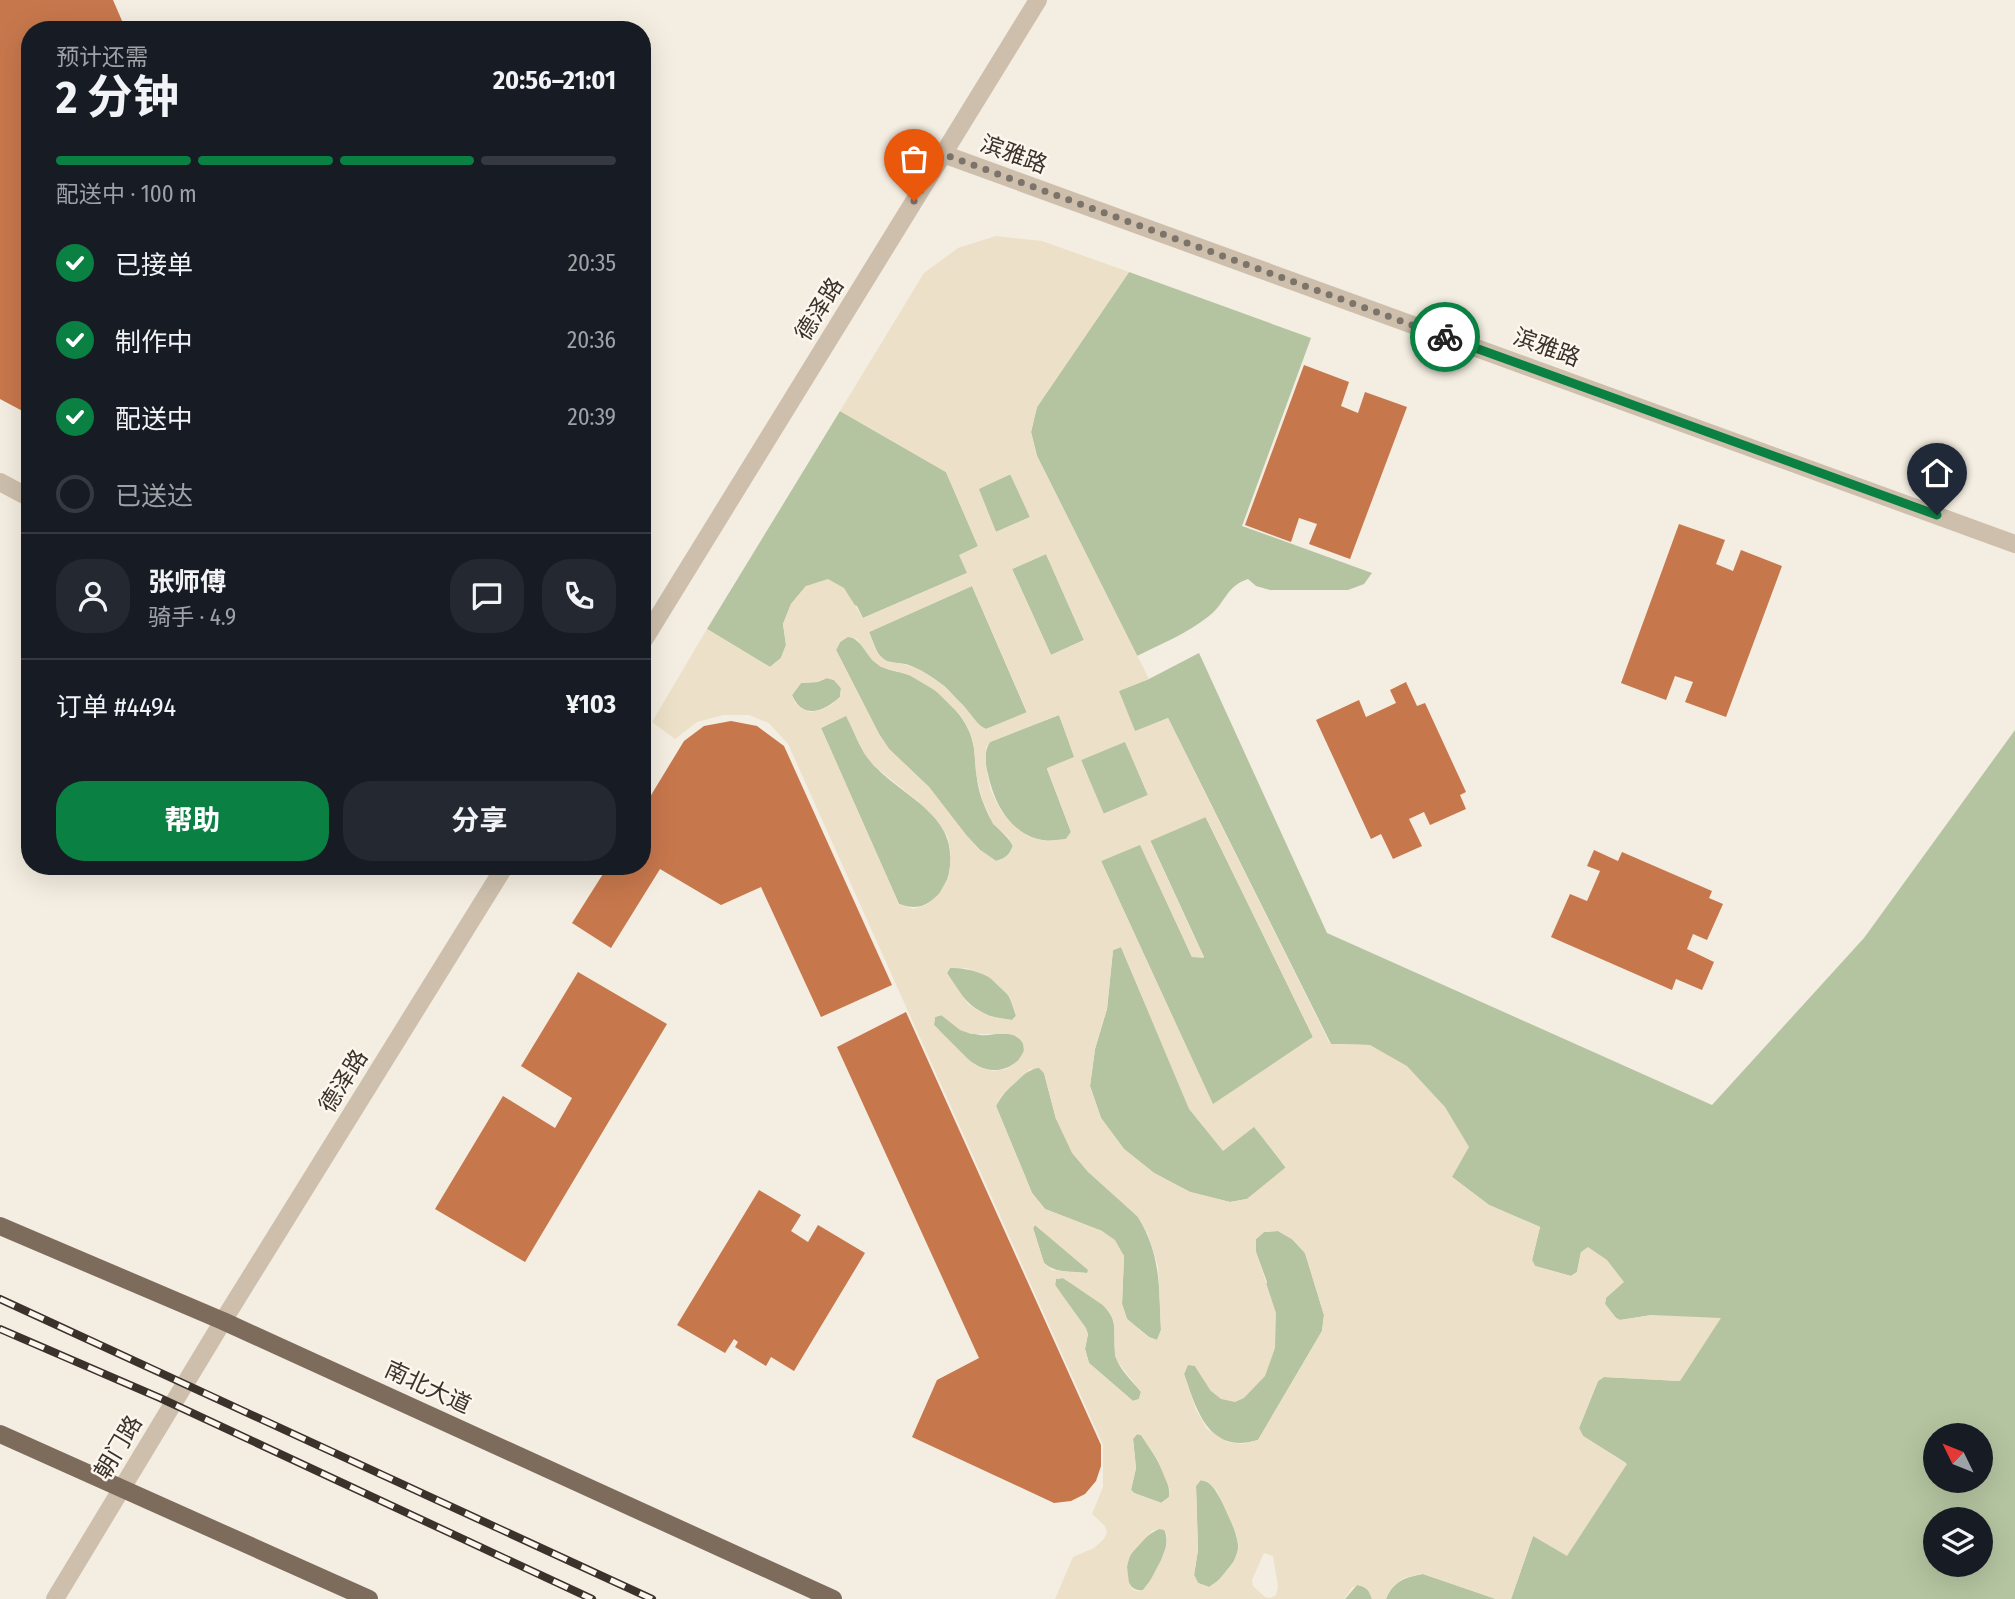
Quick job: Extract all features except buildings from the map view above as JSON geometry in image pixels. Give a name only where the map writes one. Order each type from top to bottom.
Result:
[{"type":"main road","name":"南北大道","points":[[0,1226],[223,1321],[833,1599]]},
{"type":"main road","points":[[0,1434],[369,1599]]},
{"type":"street","name":"德泽路","points":[[651,628],[1038,0]]},
{"type":"street","name":"滨雅路","points":[[943,154],[2015,544]]},
{"type":"street","points":[[0,482],[21,493]]},
{"type":"street","name":"德泽路","points":[[223,1321],[499,875]]},
{"type":"street","name":"朝门路","points":[[55,1599],[223,1321]]},
{"type":"green space","points":[[1129,272],[1311,338],[1242,526],[1372,573],[1364,584],[1348,590],[1270,590],[1256,586],[1248,579],[1235,586],[1201,622],[1137,656],[1037,456],[1031,432],[1037,407]]},
{"type":"green space","points":[[840,411],[946,472],[978,546],[967,573],[863,618],[857,606],[806,586],[791,604],[783,624],[786,645],[781,658],[770,667],[707,629]]},
{"type":"green space","points":[[1011,474],[1030,517],[996,532],[978,489]]},
{"type":"green space","points":[[1046,554],[1084,640],[1051,655],[1012,569]]},
{"type":"green space","points":[[972,586],[1027,713],[986,729],[935,679],[906,664],[889,662],[882,658],[869,632]]},
{"type":"green space","points":[[848,636],[858,641],[882,667],[909,675],[931,687],[961,717],[972,740],[978,783],[985,808],[994,824],[1013,846],[1005,857],[996,861],[980,850],[929,787],[889,749],[836,650],[840,642]]},
{"type":"green space","points":[[1199,653],[1327,933],[1712,1105],[1864,938],[2015,730],[2015,1599],[1511,1599],[1533,1536],[1626,1463],[1583,1436],[1579,1428],[1598,1381],[1604,1377],[1680,1381],[1652,1315],[1620,1320],[1616,1318],[1605,1304],[1606,1298],[1581,1252],[1577,1272],[1571,1276],[1535,1266],[1532,1260],[1540,1227],[1489,1205],[1452,1177],[1370,1045],[1331,1044],[1168,718],[1135,732],[1118,691],[1149,679]]},
{"type":"green space","points":[[827,678],[834,680],[841,688],[840,697],[827,707],[814,711],[808,711],[797,703],[792,695],[801,683]]},
{"type":"green space","points":[[847,715],[861,747],[872,763],[924,807],[944,832],[950,847],[948,875],[941,892],[926,904],[914,907],[899,904],[821,728]]},
{"type":"green space","points":[[1059,715],[1075,757],[1047,769],[1071,832],[1066,839],[1050,841],[1036,839],[1024,833],[1004,814],[992,788],[986,757],[990,742]]},
{"type":"green space","points":[[1125,741],[1148,795],[1103,814],[1081,760]]},
{"type":"green space","points":[[1205,816],[1313,1037],[1213,1105],[1101,861],[1140,844],[1192,957],[1204,957],[1150,840]]},
{"type":"green space","points":[[1121,947],[1190,1109],[1254,1126],[1286,1168],[1247,1199],[1230,1202],[1190,1192],[1154,1173],[1124,1149],[1101,1118],[1090,1086],[1095,1049],[1107,1009],[1113,950]]},
{"type":"green space","points":[[950,968],[975,971],[997,982],[1009,997],[1016,1016],[1012,1020],[1000,1019],[981,1012],[959,992],[947,973]]},
{"type":"green space","points":[[942,1015],[974,1034],[1013,1035],[1023,1043],[1024,1050],[1016,1062],[1008,1067],[988,1070],[978,1066],[934,1025],[935,1017]]},
{"type":"green space","points":[[1040,1067],[1056,1119],[1138,1217],[1146,1231],[1155,1258],[1159,1285],[1161,1330],[1157,1340],[1149,1337],[1127,1319],[1122,1304],[1124,1256],[1102,1231],[1045,1209],[1032,1193],[996,1106],[1014,1082]]},
{"type":"green space","points":[[1035,1225],[1089,1270],[1087,1273],[1058,1270],[1044,1263],[1033,1228]]},
{"type":"green space","points":[[1278,1231],[1292,1239],[1305,1253],[1324,1315],[1322,1331],[1258,1440],[1241,1443],[1228,1441],[1216,1435],[1200,1415],[1184,1374],[1188,1364],[1195,1366],[1211,1391],[1267,1282],[1256,1252],[1256,1239],[1264,1232]]},
{"type":"green space","points":[[1063,1278],[1095,1298],[1110,1314],[1114,1324],[1116,1357],[1123,1371],[1141,1392],[1139,1399],[1133,1401],[1089,1363],[1085,1349],[1088,1334],[1055,1285],[1056,1279]]},
{"type":"green space","points":[[1137,1434],[1141,1435],[1150,1448],[1167,1482],[1169,1497],[1161,1503],[1131,1490],[1136,1468],[1133,1439]]},
{"type":"green space","points":[[1200,1480],[1210,1484],[1219,1496],[1229,1515],[1238,1543],[1237,1555],[1231,1566],[1209,1587],[1198,1583],[1194,1575],[1198,1550],[1196,1486]]},
{"type":"green space","points":[[1159,1529],[1164,1529],[1166,1537],[1164,1553],[1148,1584],[1143,1590],[1137,1590],[1129,1584],[1128,1561],[1139,1544]]},
{"type":"green space","points":[[1423,1574],[1496,1599],[1386,1599],[1392,1588],[1401,1581]]},
{"type":"green space","points":[[1357,1585],[1367,1589],[1372,1599],[1345,1599]]},
{"type":"shaded area","points":[[996,236],[1042,241],[1129,272],[1037,407],[1031,432],[1037,456],[1149,679],[1119,691],[1135,731],[1168,718],[1330,1044],[1370,1045],[1407,1066],[1445,1107],[1469,1147],[1452,1177],[1489,1205],[1540,1227],[1532,1260],[1535,1266],[1571,1276],[1577,1272],[1581,1252],[1588,1247],[1607,1260],[1624,1282],[1606,1298],[1605,1304],[1616,1318],[1620,1320],[1652,1315],[1721,1318],[1680,1381],[1604,1377],[1598,1381],[1579,1428],[1583,1436],[1627,1464],[1567,1556],[1533,1536],[1511,1599],[1496,1599],[1423,1574],[1403,1578],[1389,1591],[1386,1599],[1372,1599],[1368,1590],[1357,1585],[1344,1599],[1055,1599],[1073,1557],[1094,1548],[1107,1533],[1105,1526],[1092,1514],[1103,1487],[1103,1445],[788,744],[769,723],[749,715],[723,715],[697,722],[675,739],[652,722],[707,629],[770,667],[781,658],[786,645],[783,624],[791,604],[806,586],[828,579],[844,588],[863,618],[967,573],[959,555],[978,546],[946,472],[840,411],[924,273],[958,248]],"holes":[[[1010,474],[1030,517],[996,532],[979,489]],[[1046,554],[1084,640],[1051,655],[1012,569]],[[972,586],[1027,712],[986,729],[980,726],[944,686],[922,671],[886,661],[878,654],[869,632]],[[848,637],[857,639],[872,660],[881,667],[909,675],[936,691],[961,716],[970,732],[974,747],[982,799],[993,824],[1008,837],[1013,846],[1009,854],[996,861],[980,850],[929,787],[889,749],[836,650],[840,642]],[[827,678],[834,680],[841,688],[840,697],[821,710],[810,712],[795,703],[792,695],[801,683],[818,682]],[[1059,715],[1074,757],[1047,768],[1071,832],[1066,839],[1045,841],[1027,836],[1013,825],[1001,811],[991,791],[986,767],[986,747],[990,742]],[[846,716],[864,753],[874,766],[918,801],[937,820],[948,837],[951,856],[949,876],[939,894],[926,905],[913,909],[899,904],[821,728]],[[1125,742],[1148,795],[1104,814],[1081,760]],[[1206,817],[1313,1037],[1213,1104],[1101,861],[1140,845],[1192,957],[1204,958],[1150,841]],[[1121,947],[1189,1109],[1223,1151],[1254,1127],[1286,1167],[1247,1199],[1230,1202],[1190,1192],[1154,1173],[1124,1149],[1101,1118],[1090,1086],[1095,1049],[1107,1009],[1113,950]],[[950,968],[966,968],[988,976],[1009,996],[1016,1016],[1012,1020],[989,1016],[968,1004],[947,973]],[[941,1015],[960,1030],[971,1034],[1008,1034],[1017,1036],[1023,1043],[1024,1051],[1018,1061],[1007,1069],[993,1071],[979,1067],[934,1025],[935,1017]],[[1039,1068],[1044,1073],[1056,1119],[1072,1153],[1088,1172],[1138,1217],[1148,1234],[1158,1266],[1161,1330],[1157,1340],[1148,1337],[1127,1319],[1122,1304],[1124,1256],[1115,1240],[1102,1231],[1045,1209],[1032,1193],[996,1106],[1002,1095],[1030,1069]],[[1035,1225],[1088,1270],[1087,1273],[1052,1270],[1044,1263],[1033,1228]],[[1278,1231],[1292,1239],[1305,1253],[1324,1315],[1322,1331],[1258,1440],[1243,1444],[1227,1442],[1207,1429],[1196,1410],[1184,1374],[1188,1365],[1195,1366],[1211,1391],[1221,1399],[1235,1402],[1244,1398],[1265,1376],[1275,1348],[1276,1313],[1256,1252],[1256,1239],[1264,1232]],[[1063,1278],[1110,1313],[1114,1321],[1115,1356],[1141,1392],[1139,1399],[1133,1401],[1089,1363],[1085,1349],[1088,1334],[1055,1285],[1056,1279]],[[1137,1434],[1141,1435],[1157,1459],[1170,1490],[1169,1497],[1162,1503],[1131,1490],[1136,1468],[1133,1439]],[[1201,1480],[1208,1482],[1217,1491],[1236,1533],[1239,1547],[1234,1561],[1218,1581],[1209,1587],[1198,1583],[1194,1575],[1198,1550],[1196,1486]],[[1164,1530],[1167,1544],[1150,1581],[1143,1590],[1137,1591],[1129,1584],[1127,1566],[1130,1555],[1152,1531]],[[1264,1553],[1273,1556],[1278,1587],[1276,1595],[1270,1598],[1253,1586],[1252,1580]]]},
{"type":"railway","points":[[0,1299],[652,1599]]},
{"type":"railway","points":[[0,1329],[160,1398],[592,1599]]},
{"type":"way so far","points":[[914,201],[943,154],[1445,337]]},
{"type":"route","points":[[1445,337],[1937,515]]}]
